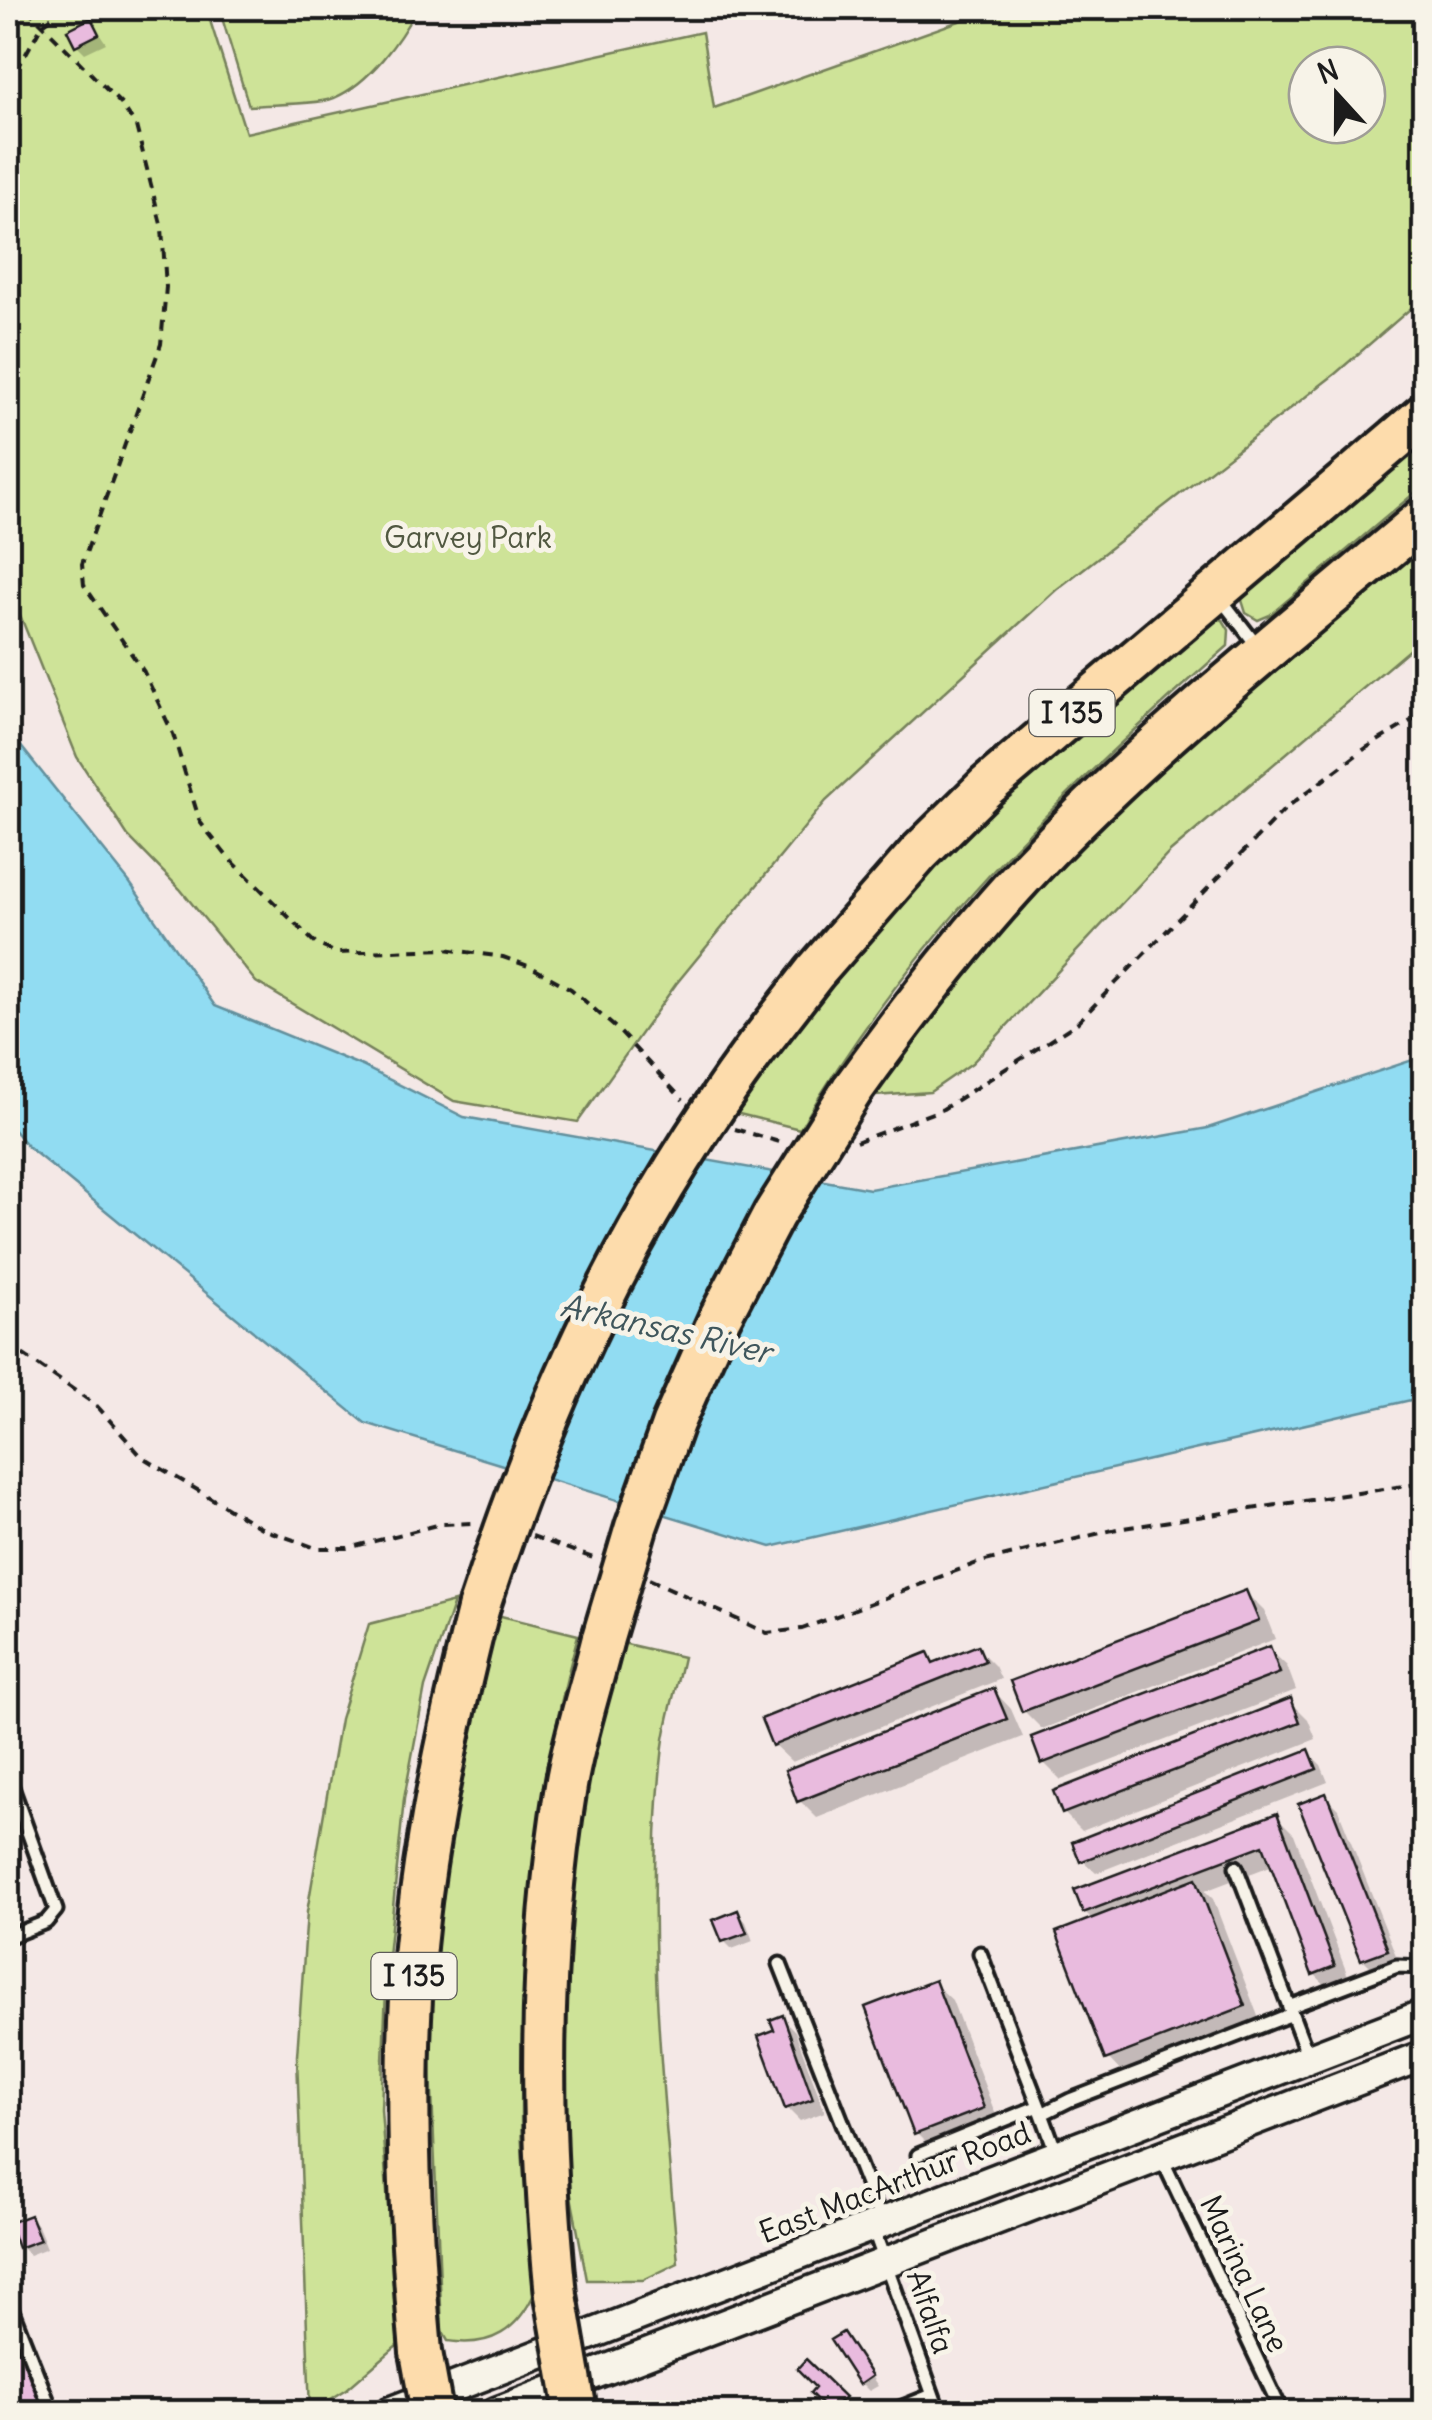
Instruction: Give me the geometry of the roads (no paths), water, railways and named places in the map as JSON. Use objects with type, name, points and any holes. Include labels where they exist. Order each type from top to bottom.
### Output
[{"type":"highway","name":"I 135","points":[[432,2412],[421,2352],[412,2254],[408,2144],[410,2016],[430,1825],[446,1736],[479,1606],[515,1498],[602,1296],[692,1138],[756,1048],[815,972],[932,840],[987,786],[1424,415]]},
{"type":"highway","name":"I 135","points":[[576,2412],[556,2295],[545,2186],[542,2047],[549,1929],[566,1784],[636,1527],[673,1424],[720,1317],[774,1214],[852,1090],[970,936],[1099,798],[1424,518]]},
{"type":"street","name":"East MacArthur Road","points":[[390,2412],[1424,2014]]},
{"type":"street","points":[[496,2412],[1424,2055]]},
{"type":"lane","points":[[1215,592],[1264,654]]},
{"type":"lane","points":[[8,1776],[56,1910],[46,1922],[8,1937]]},
{"type":"lane","points":[[1236,1867],[1310,2058]]},
{"type":"lane","points":[[980,1952],[1058,2156]]},
{"type":"lane","name":"Alfalfa","points":[[780,1964],[877,2226],[939,2412]]},
{"type":"lane","points":[[918,2155],[1070,2100],[1397,1966],[1424,1967]]},
{"type":"lane","name":"Marina Lane","points":[[1161,2157],[1282,2412]]},
{"type":"lane","points":[[8,2300],[52,2412]]},
{"type":"lane","points":[[890,2412],[932,2394]]},
{"type":"water","name":"Arkansas River","points":[[8,730],[130,883],[215,1006],[362,1066],[464,1117],[870,1189],[1208,1128],[1413,1060],[1424,1050],[1424,1397],[771,1547],[365,1423],[27,1146],[8,1123]]},
{"type":"park label","name":"Garvey Park","points":[[468,538]]}]
